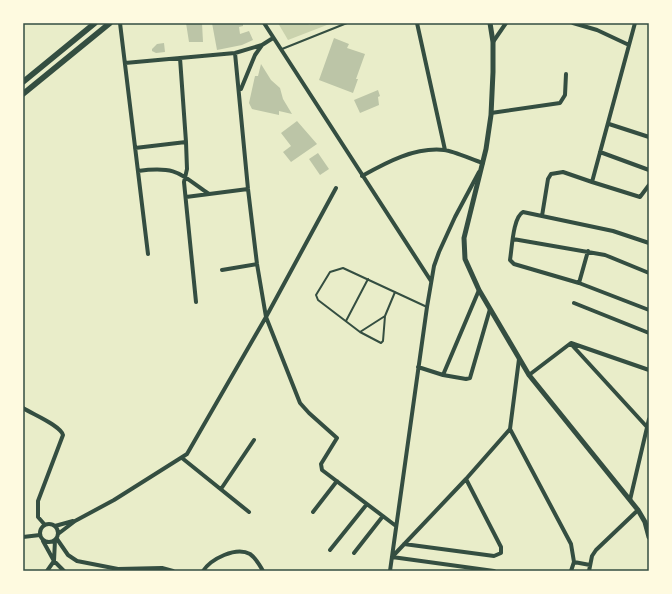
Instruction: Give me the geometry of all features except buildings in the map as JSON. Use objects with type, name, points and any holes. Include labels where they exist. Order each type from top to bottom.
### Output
[{"type":"main road","points":[[23,82],[95,23]]},
{"type":"main road","points":[[23,94],[110,23]]},
{"type":"street","points":[[120,23],[148,254]]},
{"type":"street","points":[[264,23],[431,281]]},
{"type":"street","points":[[417,23],[445,150]]},
{"type":"street","points":[[390,571],[426,307],[434,266],[445,236],[483,163],[491,114],[493,42],[490,23]]},
{"type":"street","points":[[493,42],[506,23]]},
{"type":"street","points":[[573,23],[597,30],[629,45]]},
{"type":"street","points":[[592,182],[609,124],[635,23]]},
{"type":"street","points":[[125,63],[235,52],[262,45],[273,38]]},
{"type":"street","points":[[240,92],[249,68],[262,45]]},
{"type":"street","points":[[235,52],[248,188],[257,264],[266,317],[300,403],[337,438],[321,464],[322,470],[396,526]]},
{"type":"street","points":[[180,58],[187,169],[184,177],[196,302]]},
{"type":"street","points":[[491,114],[560,103],[565,95],[566,74]]},
{"type":"street","points":[[609,124],[649,137]]},
{"type":"street","points":[[135,148],[186,142]]},
{"type":"street","points":[[362,176],[404,155],[420,152],[445,150],[483,163]]},
{"type":"street","points":[[600,152],[649,170]]},
{"type":"street","points":[[138,171],[167,169],[184,177],[209,194]]},
{"type":"street","points":[[480,170],[466,226],[463,249],[468,269],[478,290],[528,375],[638,510],[645,522],[649,538]]},
{"type":"street","points":[[542,216],[548,179],[551,174],[563,172],[640,197],[649,185]]},
{"type":"street","points":[[186,197],[248,188]]},
{"type":"street","points":[[23,537],[41,537],[47,542],[57,538],[76,521],[114,500],[182,458],[192,448],[266,317],[336,188]]},
{"type":"street","points":[[649,242],[613,231],[528,213],[520,214],[516,220],[511,263],[579,283],[649,310]]},
{"type":"street","points":[[513,239],[605,255],[649,273]]},
{"type":"street","points":[[579,283],[588,252]]},
{"type":"street","points":[[222,270],[257,264]]},
{"type":"street","points":[[443,375],[478,290]]},
{"type":"street","points":[[574,303],[649,333]]},
{"type":"street","points":[[418,367],[443,375],[466,379],[472,376],[490,309]]},
{"type":"street","points":[[528,375],[571,343]]},
{"type":"street","points":[[571,343],[649,370]]},
{"type":"street","points":[[571,343],[647,427]]},
{"type":"street","points":[[518,359],[510,429],[571,544],[574,551],[574,562],[571,571]]},
{"type":"street","points":[[23,408],[55,427],[62,432],[63,435],[38,501],[38,517],[45,525],[54,526],[76,521]]},
{"type":"street","points":[[630,500],[649,419]]},
{"type":"street","points":[[392,557],[466,479],[510,429]]},
{"type":"street","points":[[221,490],[254,440]]},
{"type":"street","points":[[182,458],[249,512]]},
{"type":"street","points":[[404,544],[494,556],[501,554],[501,547],[466,479]]},
{"type":"street","points":[[313,512],[337,482]]},
{"type":"street","points":[[330,550],[367,504]]},
{"type":"street","points":[[589,571],[596,550],[638,510]]},
{"type":"street","points":[[354,552],[383,516]]},
{"type":"street","points":[[45,525],[40,530],[41,537],[54,561],[64,571]]},
{"type":"street","points":[[54,526],[57,538],[68,555],[77,561],[118,569],[162,568],[173,571]]},
{"type":"street","points":[[47,571],[54,561],[57,538]]},
{"type":"street","points":[[203,571],[207,566],[222,556],[241,551],[248,553],[255,558],[263,571]]},
{"type":"street","points":[[392,557],[494,571]]},
{"type":"street","points":[[574,562],[590,565]]},
{"type":"lane","points":[[280,49],[347,23]]},
{"type":"lane","points":[[395,292],[385,316],[383,341],[381,343],[376,342],[360,332],[318,300],[316,295],[330,272],[336,268],[343,268],[368,279],[395,292],[426,307]]},
{"type":"lane","points":[[346,321],[368,279]]},
{"type":"lane","points":[[360,332],[385,316]]},
{"type":"green space","points":[[278,23],[308,23],[309,25],[313,23],[332,23],[288,40]]}]
